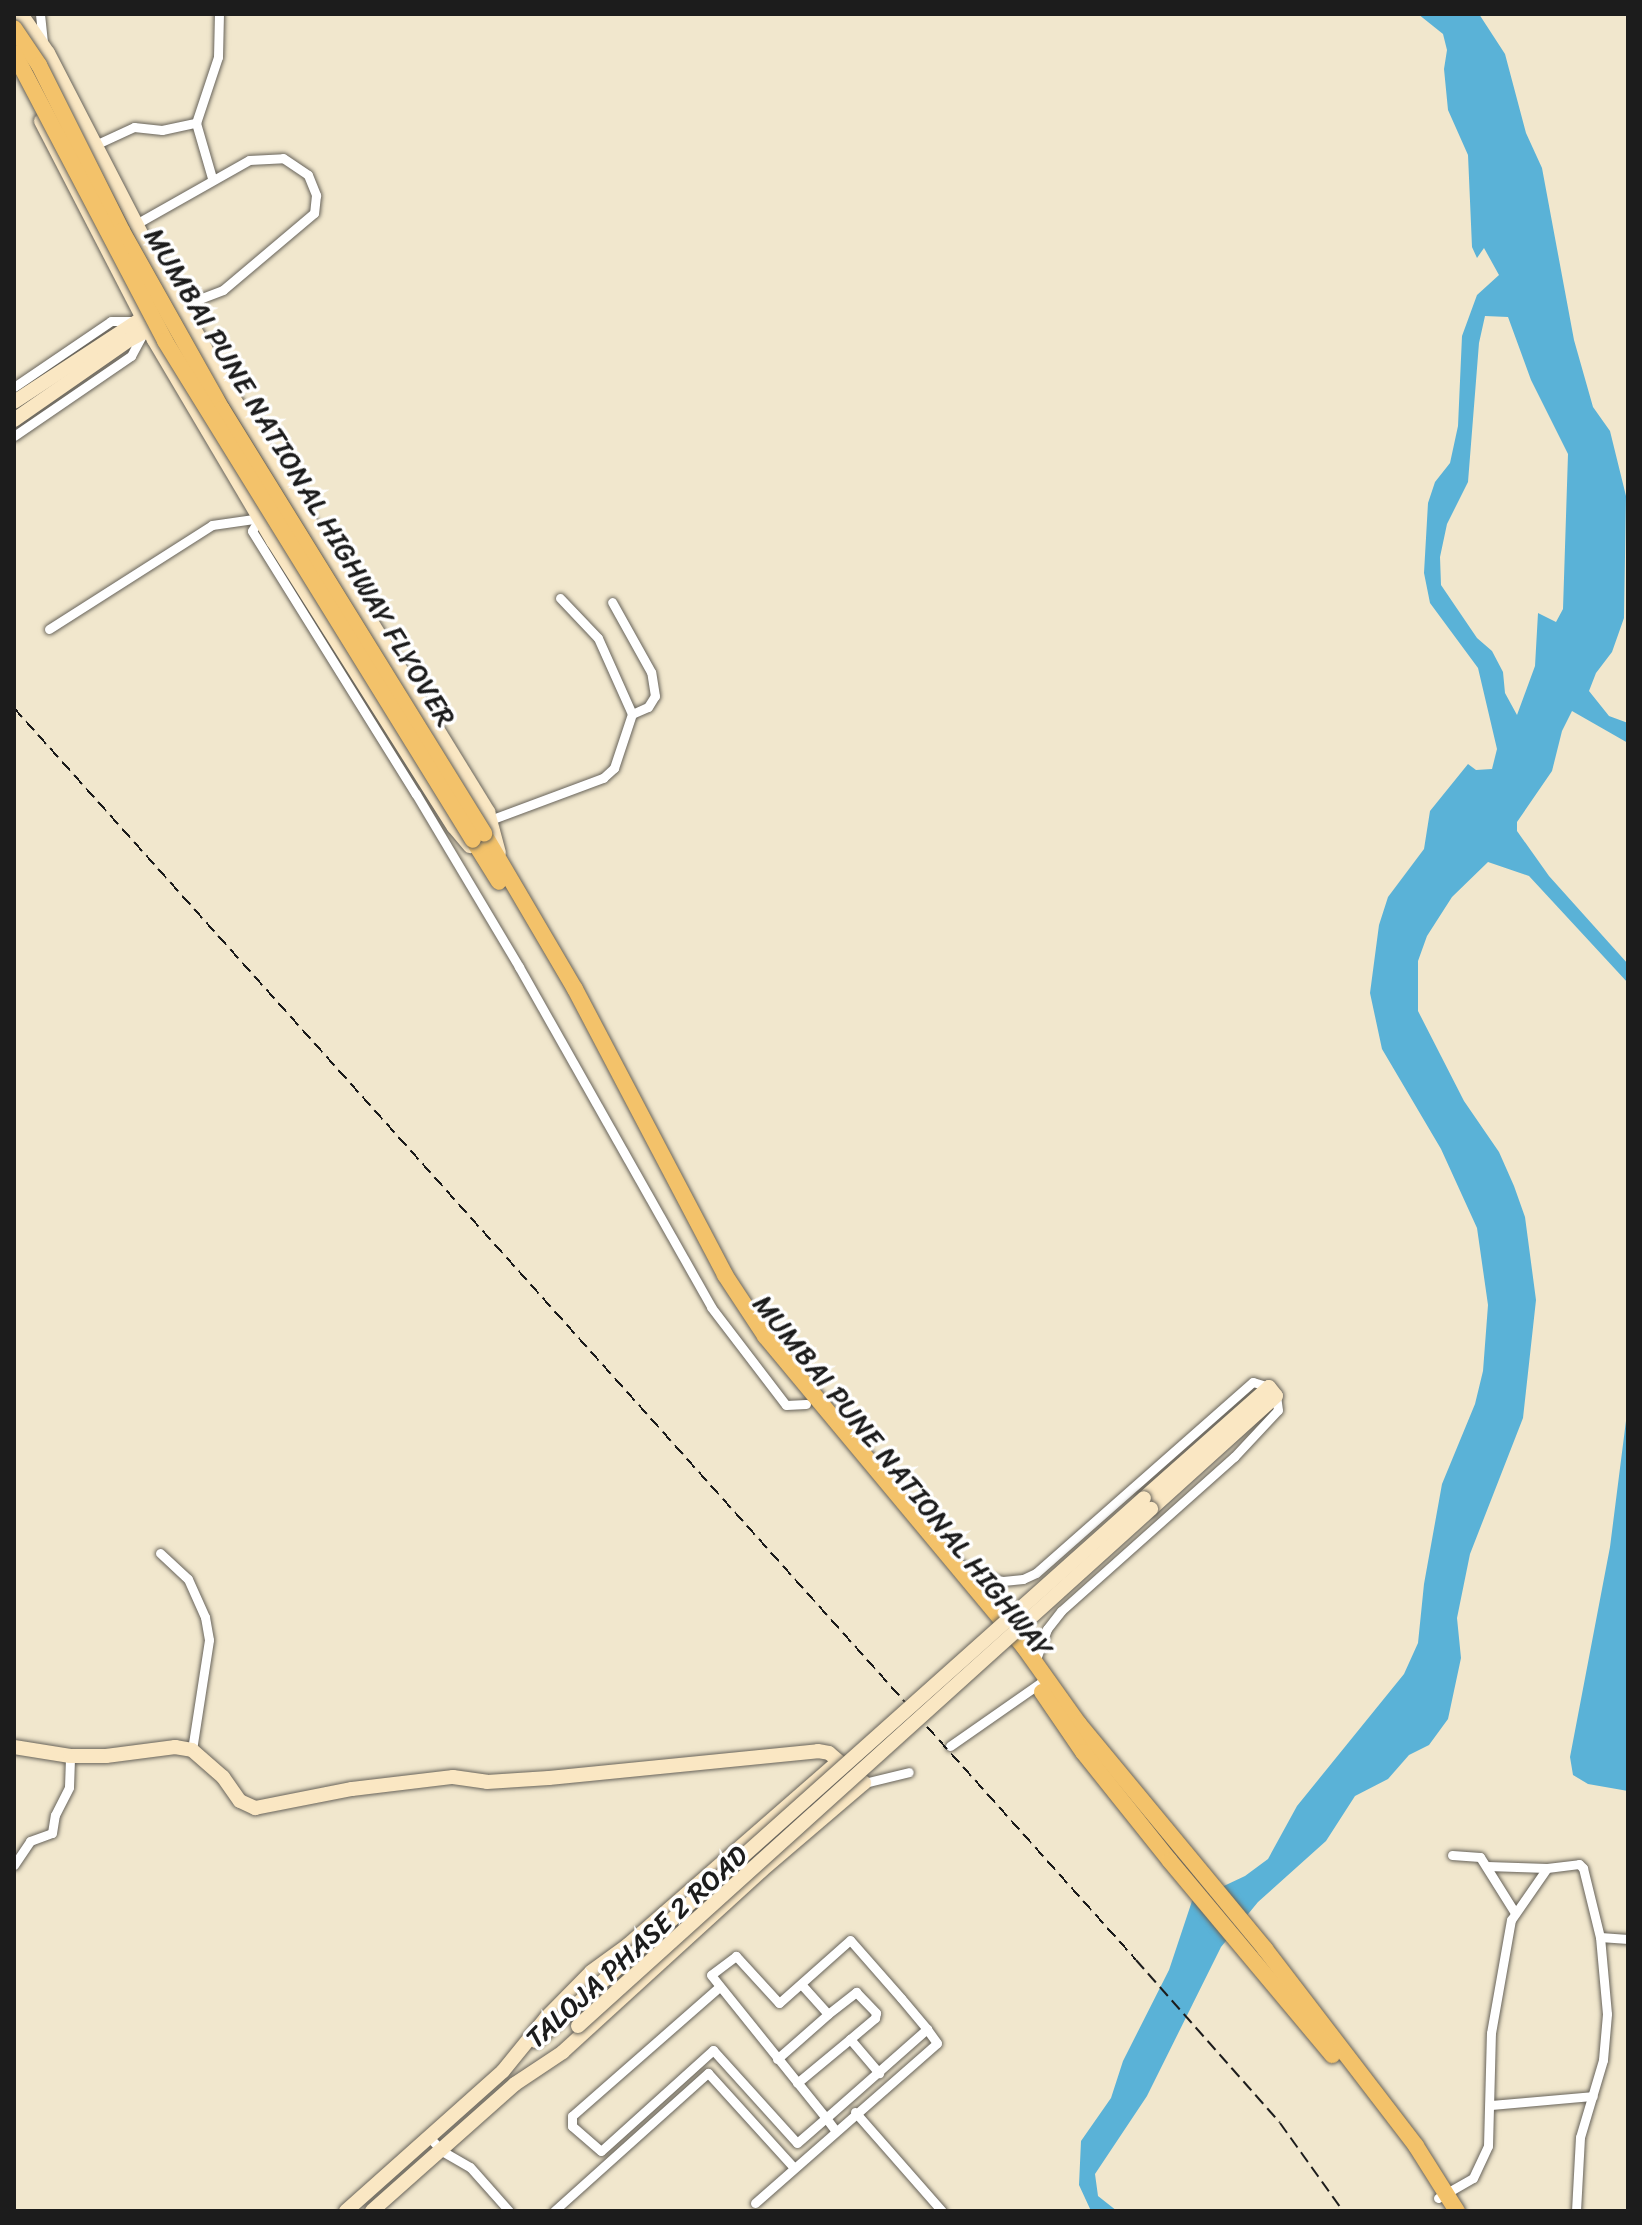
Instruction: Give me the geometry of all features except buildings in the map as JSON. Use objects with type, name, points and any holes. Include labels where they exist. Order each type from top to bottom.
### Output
[{"type":"highway","name":"MUMBAI PUNE NATIONAL HIGHWAY FLYOVER","points":[[14,28],[39,65],[122,231],[222,409],[482,832],[497,867]]},
{"type":"highway","name":"MUMBAI PUNE NATIONAL HIGHWAY FLYOVER","points":[[14,53],[165,341],[482,832]]},
{"type":"highway","name":"MUMBAI PUNE NATIONAL HIGHWAY","points":[[497,867],[730,1302],[806,1404],[1265,1949],[1403,2128],[1443,2201]]},
{"type":"highway","name":"MUMBAI PUNE NATIONAL HIGHWAY","points":[[497,867],[575,989],[725,1275],[789,1367],[1035,1662],[1041,1682],[1170,1861],[1388,2124],[1443,2201]]},
{"type":"highway","points":[[1443,2201],[1457,2211]]},
{"type":"street","points":[[21,14],[43,47],[181,306],[482,832],[603,778],[614,768],[632,714],[598,638],[560,598]]},
{"type":"street","points":[[40,14],[43,47]]},
{"type":"street","points":[[212,178],[196,123],[218,57],[219,14]]},
{"type":"street","points":[[14,70],[143,324],[260,518],[454,827],[497,867]]},
{"type":"street","points":[[95,145],[134,127],[162,130],[196,123]]},
{"type":"street","points":[[14,402],[170,305],[181,306],[223,290],[314,213],[316,195],[308,175],[283,158],[249,160],[212,178],[136,224]]},
{"type":"street","points":[[14,387],[111,321],[143,324]]},
{"type":"street","points":[[14,436],[131,356],[143,324]]},
{"type":"street","points":[[14,420],[125,334]]},
{"type":"street","points":[[49,629],[212,525],[260,518]]},
{"type":"street","points":[[260,518],[252,531],[416,794],[519,967],[711,1307],[786,1405],[806,1404]]},
{"type":"street","points":[[612,602],[656,688],[648,707],[632,714]]},
{"type":"street","points":[[946,1554],[980,1577],[1003,1581],[1036,1573],[1253,1382],[1272,1392],[1278,1410],[1234,1457],[1061,1611],[1047,1629],[1035,1662]]},
{"type":"street","points":[[515,2084],[1272,1392]]},
{"type":"street","points":[[503,2071],[1148,1504]]},
{"type":"street","points":[[160,1553],[188,1579],[205,1617],[209,1640],[192,1750]]},
{"type":"street","points":[[950,1746],[1041,1682]]},
{"type":"street","points":[[14,1747],[70,1756],[106,1756],[175,1747],[192,1750],[223,1777],[240,1801],[255,1808],[394,1783],[480,1780],[818,1751],[829,1753],[864,1783]]},
{"type":"street","points":[[14,1865],[30,1841],[52,1833],[55,1815],[69,1787],[70,1756]]},
{"type":"street","name":"TALOJA PHASE 2 ROAD","points":[[346,2211],[503,2071],[546,2018],[591,1972],[628,1945],[838,1762]]},
{"type":"street","name":"TALOJA PHASE 2 ROAD","points":[[372,2211],[515,2084],[563,2052],[761,1871],[864,1783],[909,1772]]},
{"type":"street","points":[[1452,1855],[1480,1857],[1515,1913]]},
{"type":"street","points":[[1487,1866],[1581,1866],[1600,1937],[1607,2014],[1603,2060],[1580,2137],[1576,2211]]},
{"type":"street","points":[[1443,2201],[1473,2178],[1482,2165],[1488,2146],[1491,2033],[1515,1913],[1537,1887],[1547,1868]]},
{"type":"street","points":[[1600,1937],[1628,1939]]},
{"type":"street","points":[[755,2203],[937,2043],[850,1940],[779,2003],[735,1956],[710,1976],[835,2130]]},
{"type":"street","points":[[801,1984],[828,2014]]},
{"type":"street","points":[[718,1988],[570,2120],[599,2151],[713,2050],[797,2143],[927,2029]]},
{"type":"street","points":[[777,2059],[855,1992],[876,2013],[875,2018],[797,2083]]},
{"type":"street","points":[[850,2039],[879,2073]]},
{"type":"street","points":[[554,2211],[708,2073],[794,2168]]},
{"type":"street","points":[[671,2087],[680,2098]]},
{"type":"street","points":[[1490,2105],[1593,2096]]},
{"type":"street","points":[[855,2112],[937,2209]]},
{"type":"street","points":[[621,2132],[630,2143]]},
{"type":"street","points":[[430,2138],[442,2151],[470,2167],[509,2211]]},
{"type":"water","points":[[1418,14],[1479,14],[1505,54],[1526,133],[1542,168],[1574,340],[1593,407],[1610,431],[1626,496],[1624,618],[1612,652],[1596,673],[1589,691],[1609,716],[1628,723],[1628,743],[1572,711],[1562,731],[1552,771],[1517,822],[1517,831],[1549,876],[1628,964],[1628,983],[1529,876],[1488,862],[1452,897],[1427,936],[1418,961],[1418,1011],[1464,1101],[1499,1152],[1514,1186],[1525,1217],[1536,1300],[1523,1418],[1470,1554],[1457,1618],[1461,1658],[1448,1719],[1429,1745],[1409,1755],[1388,1779],[1355,1796],[1326,1841],[1258,1902],[1221,1947],[1147,2096],[1095,2174],[1098,2196],[1117,2211],[1091,2211],[1079,2185],[1081,2141],[1111,2098],[1123,2061],[1169,1970],[1192,1901],[1245,1876],[1268,1859],[1297,1806],[1404,1674],[1418,1643],[1424,1584],[1442,1484],[1475,1404],[1483,1371],[1488,1305],[1477,1228],[1441,1149],[1382,1049],[1370,993],[1379,925],[1388,897],[1424,849],[1430,811],[1468,764],[1476,770],[1492,769],[1497,749],[1478,668],[1430,603],[1424,573],[1428,503],[1435,482],[1450,463],[1458,426],[1462,336],[1477,295],[1499,275],[1484,248],[1477,258],[1472,247],[1468,155],[1448,110],[1444,69],[1447,50],[1443,34]],"holes":[[[1485,316],[1508,317],[1531,380],[1568,454],[1563,609],[1556,622],[1538,613],[1535,666],[1517,715],[1505,693],[1503,672],[1492,651],[1477,638],[1441,585],[1440,557],[1447,524],[1468,482],[1479,343]]]},
{"type":"water","points":[[1628,1405],[1628,1791],[1588,1784],[1573,1775],[1570,1757],[1610,1547]]},
{"type":"railway","points":[[14,708],[1136,1960],[1280,2123],[1343,2211]]}]
